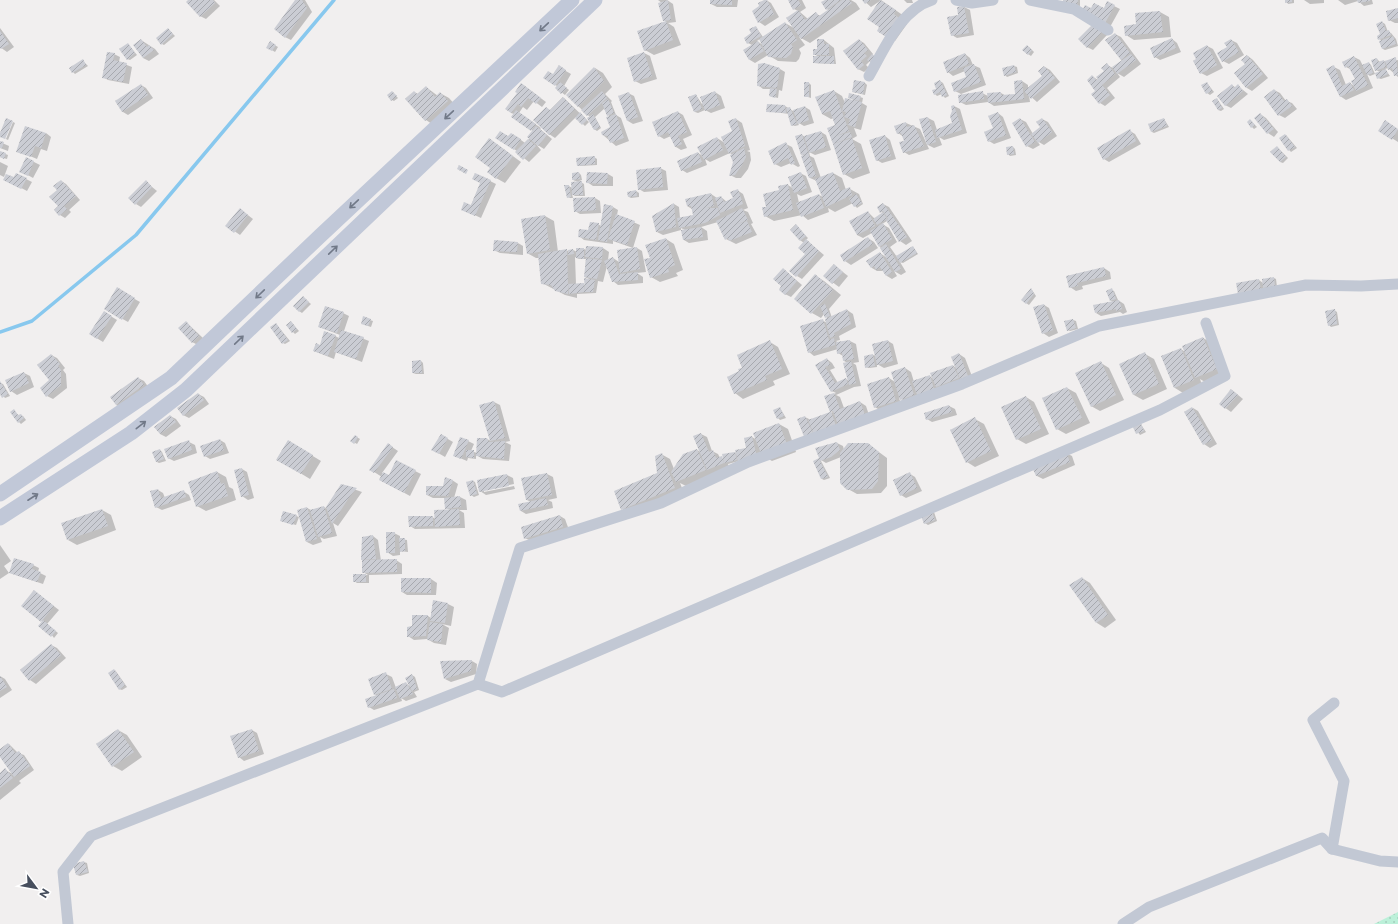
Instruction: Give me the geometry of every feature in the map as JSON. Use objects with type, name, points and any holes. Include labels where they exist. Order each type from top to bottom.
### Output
[{"type":"main road","points":[[0,494],[172,378],[314,241],[572,0]]},
{"type":"main road","points":[[0,518],[131,433],[186,390],[595,0]]},
{"type":"street","points":[[869,76],[908,14],[925,2],[932,0]]},
{"type":"street","points":[[956,0],[972,3],[993,0]]},
{"type":"street","points":[[1030,0],[1074,9],[1108,30]]},
{"type":"street","points":[[478,684],[520,548],[660,503],[748,462],[962,384],[1099,326],[1306,285],[1361,286],[1398,284]]},
{"type":"street","points":[[68,924],[64,872],[91,836],[478,684],[502,692],[1160,410],[1225,376],[1206,323]]},
{"type":"street","points":[[1332,849],[1344,781],[1313,720],[1334,703]]},
{"type":"street","points":[[1122,924],[1149,907],[1322,838],[1332,849],[1380,861],[1398,862]]},
{"type":"green space","points":[[1398,912],[1398,924],[1374,924]]},
{"type":"building","points":[[188,0],[213,0],[215,3],[200,17],[186,2]]},
{"type":"building","points":[[295,0],[302,0],[307,8],[285,38],[274,29]]},
{"type":"building","points":[[668,0],[671,20],[663,21],[658,3]]},
{"type":"building","points":[[710,0],[732,0],[732,5],[710,4]]},
{"type":"building","points":[[767,0],[774,14],[758,23],[752,11],[759,6],[758,3]]},
{"type":"building","points":[[788,0],[798,0],[801,5],[793,10]]},
{"type":"building","points":[[825,0],[841,0],[826,10],[821,2]]},
{"type":"building","points":[[842,0],[849,0],[852,3],[801,39],[786,18],[798,10],[805,20],[816,12],[819,16]]},
{"type":"building","points":[[862,0],[871,0],[865,4]]},
{"type":"building","points":[[880,0],[896,10],[894,14],[899,18],[886,37],[877,31],[879,27],[867,19]]},
{"type":"building","points":[[1063,0],[1078,0],[1077,5],[1063,3]]},
{"type":"building","points":[[1285,0],[1292,0],[1292,2],[1285,3]]},
{"type":"building","points":[[1357,0],[1370,0],[1370,1],[1358,3]]},
{"type":"building","points":[[1107,1],[1115,5],[1104,25],[1081,12],[1085,5],[1091,8],[1094,3],[1104,8]]},
{"type":"building","points":[[964,6],[969,33],[951,36],[947,17],[958,15],[957,7]]},
{"type":"building","points":[[1398,8],[1398,18],[1388,21],[1386,11]]},
{"type":"building","points":[[1160,11],[1163,32],[1125,36],[1124,26],[1136,24],[1135,13]]},
{"type":"building","points":[[666,21],[673,40],[644,51],[637,31]]},
{"type":"building","points":[[1382,21],[1386,31],[1389,30],[1391,35],[1378,40],[1377,36],[1380,34],[1376,24]]},
{"type":"building","points":[[785,22],[797,40],[791,44],[793,47],[791,54],[786,58],[768,57],[759,39]]},
{"type":"building","points":[[1094,23],[1102,32],[1087,48],[1078,39]]},
{"type":"building","points":[[756,26],[761,36],[747,44],[744,38],[751,33],[749,29]]},
{"type":"building","points":[[168,28],[173,34],[161,45],[156,38]]},
{"type":"building","points":[[0,31],[9,44],[1,49],[0,48]]},
{"type":"building","points":[[1115,33],[1130,53],[1121,60],[1105,40]]},
{"type":"building","points":[[1393,36],[1396,44],[1382,49],[1379,41]]},
{"type":"building","points":[[1172,38],[1176,48],[1154,58],[1150,48]]},
{"type":"building","points":[[141,39],[147,47],[149,45],[154,50],[143,58],[133,45]]},
{"type":"building","points":[[817,39],[824,39],[824,44],[829,44],[829,55],[813,55],[813,49],[817,49]]},
{"type":"building","points":[[859,39],[868,50],[864,53],[867,56],[861,61],[864,65],[858,70],[843,51]]},
{"type":"building","points":[[1231,39],[1239,52],[1222,62],[1217,53],[1227,47],[1224,43]]},
{"type":"building","points":[[270,41],[276,45],[272,51],[266,48]]},
{"type":"building","points":[[758,41],[764,51],[749,60],[743,50]]},
{"type":"building","points":[[128,43],[135,53],[127,60],[119,49]]},
{"type":"building","points":[[1027,45],[1032,50],[1028,55],[1022,50]]},
{"type":"building","points":[[1207,45],[1217,65],[1200,74],[1193,61],[1196,59],[1193,53]]},
{"type":"building","points":[[107,52],[115,53],[113,60],[127,63],[123,82],[102,78]]},
{"type":"building","points":[[644,52],[652,76],[634,82],[627,58]]},
{"type":"building","points":[[965,53],[969,64],[947,73],[943,62]]},
{"type":"building","points":[[872,54],[876,57],[871,63],[867,60]]},
{"type":"building","points":[[1131,54],[1136,60],[1117,74],[1112,67]]},
{"type":"building","points":[[1247,55],[1263,74],[1246,88],[1234,73],[1245,64],[1241,60]]},
{"type":"building","points":[[813,56],[834,56],[834,64],[813,63]]},
{"type":"building","points":[[1354,56],[1368,85],[1356,91],[1351,81],[1355,79],[1348,66],[1345,68],[1342,62]]},
{"type":"building","points":[[1396,57],[1398,75],[1394,76],[1392,68],[1388,70],[1385,61]]},
{"type":"building","points":[[1377,58],[1378,62],[1384,60],[1386,67],[1375,71],[1371,60]]},
{"type":"building","points":[[83,59],[86,65],[72,73],[69,68]]},
{"type":"building","points":[[1369,62],[1373,73],[1367,75],[1362,65]]},
{"type":"building","points":[[764,63],[780,68],[777,88],[757,86],[758,64]]},
{"type":"building","points":[[1107,63],[1115,74],[1102,85],[1110,95],[1099,104],[1091,94],[1095,91],[1087,80],[1092,75],[1096,80],[1098,79],[1096,77],[1104,71],[1101,68]]},
{"type":"building","points":[[974,64],[981,82],[954,92],[951,83],[966,77],[963,68]]},
{"type":"building","points":[[559,65],[566,70],[555,86],[543,78],[548,71],[553,74]]},
{"type":"building","points":[[1014,65],[1016,72],[1004,76],[1002,68]]},
{"type":"building","points":[[1334,65],[1342,86],[1350,82],[1354,90],[1340,97],[1326,69]]},
{"type":"building","points":[[1044,66],[1055,78],[1031,99],[1024,91],[1042,76],[1038,71]]},
{"type":"building","points":[[594,67],[604,81],[578,107],[566,95]]},
{"type":"building","points":[[1386,69],[1388,74],[1377,79],[1375,73]]},
{"type":"building","points":[[854,80],[865,82],[863,94],[852,92]]},
{"type":"building","points":[[940,80],[947,95],[942,97],[940,92],[934,95],[932,90],[936,89],[934,83]]},
{"type":"building","points":[[1022,80],[1024,99],[988,103],[987,93],[1001,92],[1001,95],[1015,94],[1014,81]]},
{"type":"building","points":[[560,82],[567,88],[561,94],[555,88]]},
{"type":"building","points":[[804,82],[809,82],[809,97],[804,97]]},
{"type":"building","points":[[1207,82],[1212,91],[1206,94],[1201,85]]},
{"type":"building","points":[[521,83],[541,98],[536,104],[528,98],[521,107],[518,104],[511,113],[505,109],[517,93],[515,92]]},
{"type":"building","points":[[141,84],[148,95],[122,112],[115,101]]},
{"type":"building","points":[[1232,84],[1234,88],[1238,84],[1243,91],[1225,106],[1217,96]]},
{"type":"building","points":[[426,86],[435,97],[440,92],[448,101],[425,121],[405,99],[414,91],[417,94]]},
{"type":"building","points":[[770,88],[777,89],[775,98],[769,96]]},
{"type":"building","points":[[1274,89],[1284,101],[1287,99],[1292,106],[1278,116],[1264,97]]},
{"type":"building","points":[[834,90],[849,131],[836,136],[850,132],[852,137],[833,144],[827,128],[835,125],[830,111],[822,114],[815,97]]},
{"type":"building","points":[[392,91],[397,96],[391,101],[387,95]]},
{"type":"building","points":[[602,91],[607,98],[587,116],[581,110]]},
{"type":"building","points":[[715,91],[720,105],[705,111],[700,97]]},
{"type":"building","points":[[983,91],[984,99],[959,103],[958,95]]},
{"type":"building","points":[[629,92],[638,117],[627,121],[618,96]]},
{"type":"building","points":[[849,93],[861,96],[859,101],[848,98]]},
{"type":"building","points":[[696,94],[702,109],[694,112],[688,97]]},
{"type":"building","points":[[563,97],[575,109],[549,135],[533,120],[546,107],[550,110]]},
{"type":"building","points":[[845,98],[862,102],[855,127],[848,125],[850,119],[844,117],[846,112],[842,111]]},
{"type":"building","points":[[1217,98],[1222,108],[1218,110],[1212,101]]},
{"type":"building","points":[[608,99],[614,113],[607,116],[602,103]]},
{"type":"building","points":[[767,104],[785,105],[786,113],[766,112]]},
{"type":"building","points":[[954,105],[962,130],[937,138],[935,130],[952,123],[950,116],[952,111],[951,106]]},
{"type":"building","points":[[805,106],[809,120],[798,124],[793,110]]},
{"type":"building","points":[[790,107],[797,124],[791,126],[786,108]]},
{"type":"building","points":[[516,110],[536,124],[531,131],[511,117]]},
{"type":"building","points":[[678,111],[687,132],[678,136],[682,144],[675,147],[668,132],[658,137],[652,122]]},
{"type":"building","points":[[580,112],[587,120],[582,125],[575,118]]},
{"type":"building","points":[[998,112],[1006,135],[988,142],[984,132],[993,128],[988,116]]},
{"type":"building","points":[[1260,113],[1274,129],[1267,134],[1254,118]]},
{"type":"building","points":[[593,114],[600,127],[594,130],[587,118]]},
{"type":"building","points":[[616,114],[624,138],[610,143],[607,136],[602,135],[601,132],[610,127],[606,117]]},
{"type":"building","points":[[928,117],[936,142],[927,145],[919,119]]},
{"type":"building","points":[[6,118],[13,121],[5,139],[0,137],[0,133]]},
{"type":"building","points":[[736,118],[745,146],[729,154],[721,137],[732,131],[728,121]]},
{"type":"building","points":[[1020,118],[1035,142],[1026,147],[1012,123]]},
{"type":"building","points":[[1042,118],[1052,132],[1038,143],[1031,134],[1040,127],[1036,122]]},
{"type":"building","points":[[1164,118],[1167,126],[1151,132],[1148,124]]},
{"type":"building","points":[[1250,119],[1255,125],[1251,128],[1247,122]]},
{"type":"building","points":[[1385,120],[1398,129],[1392,140],[1378,131]]},
{"type":"building","points":[[906,122],[907,127],[914,125],[924,146],[903,153],[899,142],[904,141],[901,133],[897,134],[894,126]]},
{"type":"building","points":[[25,126],[46,133],[41,148],[35,146],[31,157],[16,152]]},
{"type":"building","points":[[536,126],[547,135],[538,146],[527,137]]},
{"type":"building","points":[[1130,129],[1136,141],[1103,160],[1097,148]]},
{"type":"building","points":[[500,131],[508,136],[511,133],[521,139],[514,150],[495,138]]},
{"type":"building","points":[[821,131],[826,147],[809,153],[804,136]]},
{"type":"building","points":[[802,134],[816,176],[809,178],[801,156],[805,154],[801,155],[795,136]]},
{"type":"building","points":[[1285,134],[1295,147],[1288,151],[1279,138]]},
{"type":"building","points":[[885,135],[891,156],[876,161],[869,140]]},
{"type":"building","points":[[717,137],[723,150],[704,160],[697,147]]},
{"type":"building","points":[[489,138],[513,156],[496,179],[487,172],[490,168],[475,157]]},
{"type":"building","points":[[852,138],[862,168],[843,175],[833,144]]},
{"type":"building","points":[[528,139],[536,146],[523,160],[515,152]]},
{"type":"building","points":[[0,141],[4,142],[2,148],[0,148]]},
{"type":"building","points":[[786,142],[795,163],[791,165],[788,158],[774,165],[768,151]]},
{"type":"building","points":[[1013,146],[1014,154],[1007,155],[1006,147]]},
{"type":"building","points":[[1277,146],[1286,157],[1280,162],[1270,152]]},
{"type":"building","points":[[744,148],[746,157],[742,165],[735,175],[729,176],[733,162],[730,155]]},
{"type":"building","points":[[0,151],[6,153],[4,159],[0,157]]},
{"type":"building","points":[[698,152],[702,162],[681,171],[677,161]]},
{"type":"building","points":[[595,156],[595,164],[577,166],[576,158]]},
{"type":"building","points":[[26,157],[34,161],[28,176],[19,172]]},
{"type":"building","points":[[459,165],[468,170],[466,174],[457,169]]},
{"type":"building","points":[[661,167],[663,187],[638,190],[636,170]]},
{"type":"building","points":[[579,172],[580,179],[572,180],[572,173]]},
{"type":"building","points":[[587,172],[608,173],[607,184],[586,183]]},
{"type":"building","points":[[801,172],[807,188],[794,193],[788,177]]},
{"type":"building","points":[[833,172],[840,191],[850,187],[852,195],[826,207],[815,179]]},
{"type":"building","points":[[16,173],[27,178],[21,189],[3,180],[6,174],[14,177]]},
{"type":"building","points":[[475,173],[491,180],[475,216],[461,210],[464,202],[471,205],[480,183],[472,179]]},
{"type":"building","points":[[61,180],[76,196],[64,206],[67,209],[59,216],[54,210],[58,206],[49,197],[57,190],[53,186]]},
{"type":"building","points":[[146,180],[152,187],[135,205],[128,198]]},
{"type":"building","points":[[582,181],[583,195],[572,195],[571,182]]},
{"type":"building","points":[[788,184],[793,210],[764,217],[762,207],[766,207],[763,194],[779,190],[778,186]]},
{"type":"building","points":[[564,185],[569,185],[571,197],[567,198]]},
{"type":"building","points":[[738,189],[743,204],[720,213],[715,198],[721,196],[724,202],[733,198],[730,192]]},
{"type":"building","points":[[636,190],[637,196],[628,197],[627,192]]},
{"type":"building","points":[[711,193],[714,206],[707,208],[718,208],[720,215],[705,223],[679,228],[677,218],[693,215],[691,206],[687,206],[685,199]]},
{"type":"building","points":[[819,194],[824,208],[801,217],[796,203]]},
{"type":"building","points":[[856,194],[862,203],[854,207],[849,199]]},
{"type":"building","points":[[595,197],[596,210],[574,212],[573,198]]},
{"type":"building","points":[[674,203],[676,227],[656,232],[652,216]]},
{"type":"building","points":[[883,203],[907,237],[899,242],[886,220],[888,219],[883,211],[880,213],[877,207]]},
{"type":"building","points":[[604,204],[613,206],[607,242],[598,240]]},
{"type":"building","points":[[240,208],[248,215],[234,233],[225,226]]},
{"type":"building","points":[[742,208],[748,220],[735,225],[747,221],[752,232],[729,241],[728,238],[725,240],[716,221]]},
{"type":"building","points":[[868,211],[875,226],[857,235],[849,221]]},
{"type":"building","points":[[883,212],[887,219],[877,225],[873,219]]},
{"type":"building","points":[[616,214],[635,221],[627,245],[608,239]]},
{"type":"building","points":[[545,215],[550,250],[527,254],[521,219]]},
{"type":"building","points":[[590,222],[599,223],[596,240],[578,237],[579,229],[588,230]]},
{"type":"building","points":[[883,223],[892,239],[879,247],[870,231]]},
{"type":"building","points":[[796,224],[806,236],[800,241],[790,230]]},
{"type":"building","points":[[701,227],[703,237],[683,240],[681,230]]},
{"type":"building","points":[[868,237],[873,244],[844,262],[840,255]]},
{"type":"building","points":[[666,238],[675,265],[668,268],[669,272],[650,278],[644,259],[650,258],[645,245]]},
{"type":"building","points":[[806,239],[819,251],[796,277],[789,271],[805,254],[798,248]]},
{"type":"building","points":[[494,240],[518,242],[517,252],[493,251]]},
{"type":"building","points":[[886,244],[901,269],[895,272],[880,248]]},
{"type":"building","points":[[586,246],[603,247],[602,259],[585,257]]},
{"type":"building","points":[[913,246],[917,253],[900,263],[896,256]]},
{"type":"building","points":[[637,247],[640,269],[620,273],[617,250]]},
{"type":"building","points":[[576,248],[584,248],[584,259],[576,258]]},
{"type":"building","points":[[567,249],[568,294],[555,291],[551,285],[541,284],[538,254]]},
{"type":"building","points":[[573,249],[574,254],[568,255],[568,250]]},
{"type":"building","points":[[880,252],[892,272],[886,276],[880,267],[876,270],[874,266],[871,268],[866,261]]},
{"type":"building","points":[[613,257],[619,274],[638,272],[638,280],[612,282],[604,261]]},
{"type":"building","points":[[586,258],[602,260],[597,279],[584,277]]},
{"type":"building","points":[[834,264],[843,272],[832,284],[823,276]]},
{"type":"building","points":[[1104,267],[1106,276],[1077,283],[1078,286],[1069,288],[1066,276]]},
{"type":"building","points":[[783,268],[797,281],[785,295],[779,290],[781,286],[773,279]]},
{"type":"building","points":[[815,274],[833,290],[811,314],[794,299]]},
{"type":"building","points":[[1274,277],[1275,286],[1263,288],[1262,279]]},
{"type":"building","points":[[584,278],[595,280],[593,292],[585,292]]},
{"type":"building","points":[[1259,279],[1261,290],[1238,294],[1236,283]]},
{"type":"building","points":[[584,283],[585,292],[569,294],[568,284]]},
{"type":"building","points":[[117,287],[135,298],[122,320],[104,309]]},
{"type":"building","points":[[1031,288],[1034,294],[1026,304],[1021,300]]},
{"type":"building","points":[[1112,288],[1116,299],[1110,301],[1106,291]]},
{"type":"building","points":[[303,296],[309,302],[299,312],[293,306]]},
{"type":"building","points":[[1119,300],[1122,309],[1095,313],[1093,305]]},
{"type":"building","points":[[825,304],[830,316],[825,318],[820,306]]},
{"type":"building","points":[[1044,304],[1053,330],[1042,334],[1033,307]]},
{"type":"building","points":[[325,306],[344,312],[337,333],[318,327]]},
{"type":"building","points":[[847,309],[851,324],[834,333],[835,336],[830,338],[825,319]]},
{"type":"building","points":[[1335,309],[1337,324],[1328,326],[1325,311]]},
{"type":"building","points":[[104,311],[112,316],[97,339],[89,334]]},
{"type":"building","points":[[363,316],[371,319],[368,326],[361,324]]},
{"type":"building","points":[[823,319],[829,340],[834,338],[835,345],[808,353],[800,326]]},
{"type":"building","points":[[1073,319],[1076,328],[1067,331],[1064,321]]},
{"type":"building","points":[[186,321],[199,336],[192,343],[178,328]]},
{"type":"building","points":[[291,321],[297,329],[292,333],[286,325]]},
{"type":"building","points":[[276,323],[288,340],[282,344],[270,327]]},
{"type":"building","points":[[341,330],[364,337],[356,359],[334,352]]},
{"type":"building","points":[[324,331],[336,335],[328,356],[313,351],[316,343],[320,345]]},
{"type":"building","points":[[1203,337],[1217,369],[1195,378],[1182,346]]},
{"type":"building","points":[[770,340],[782,369],[765,376],[767,380],[734,394],[727,377],[739,371],[738,369],[742,368],[737,355]]},
{"type":"building","points":[[850,340],[854,359],[843,361],[842,353],[837,354],[836,342]]},
{"type":"building","points":[[888,340],[893,361],[877,365],[872,344]]},
{"type":"building","points":[[1181,348],[1194,380],[1174,388],[1161,356]]},
{"type":"building","points":[[1145,352],[1159,384],[1133,395],[1119,364]]},
{"type":"building","points":[[959,353],[968,376],[960,379],[951,357]]},
{"type":"building","points":[[51,354],[60,364],[58,366],[61,370],[61,385],[46,397],[40,388],[49,380],[37,365]]},
{"type":"building","points":[[873,354],[875,366],[865,368],[864,356]]},
{"type":"building","points":[[827,358],[830,365],[825,367],[835,383],[846,378],[848,384],[831,392],[815,365]]},
{"type":"building","points":[[421,360],[422,373],[412,373],[412,361]]},
{"type":"building","points":[[851,361],[856,383],[849,385],[843,363]]},
{"type":"building","points":[[1101,361],[1116,395],[1091,407],[1075,373]]},
{"type":"building","points":[[953,365],[959,378],[936,387],[930,373]]},
{"type":"building","points":[[905,367],[914,395],[900,400],[891,372]]},
{"type":"building","points":[[24,372],[29,383],[10,392],[5,380]]},
{"type":"building","points":[[930,375],[934,389],[917,395],[912,381]]},
{"type":"building","points":[[138,377],[144,385],[116,405],[110,397]]},
{"type":"building","points":[[889,377],[896,401],[874,408],[867,384]]},
{"type":"building","points":[[0,381],[8,394],[2,398],[0,394]]},
{"type":"building","points":[[1067,387],[1082,418],[1056,430],[1042,398]]},
{"type":"building","points":[[1231,389],[1238,395],[1225,409],[1219,404]]},
{"type":"building","points":[[198,393],[204,400],[183,416],[177,408]]},
{"type":"building","points":[[834,393],[840,409],[860,401],[865,415],[838,425],[833,411],[831,411],[837,429],[815,437],[808,420],[830,412],[824,396]]},
{"type":"building","points":[[1026,396],[1041,429],[1016,440],[1001,407]]},
{"type":"building","points":[[494,401],[505,438],[490,441],[479,405]]},
{"type":"building","points":[[949,405],[952,412],[926,420],[924,413]]},
{"type":"building","points":[[780,407],[784,416],[777,419],[773,410]]},
{"type":"building","points":[[1192,407],[1212,440],[1203,445],[1184,412]]},
{"type":"building","points":[[14,409],[18,415],[21,414],[24,418],[18,423],[10,412]]},
{"type":"building","points":[[170,415],[176,422],[160,434],[154,427]]},
{"type":"building","points":[[805,416],[814,435],[805,439],[797,419]]},
{"type":"building","points":[[975,417],[991,451],[966,463],[950,430]]},
{"type":"building","points":[[1140,421],[1144,431],[1136,434],[1132,425]]},
{"type":"building","points":[[779,423],[788,447],[762,456],[753,433]]},
{"type":"building","points":[[701,433],[709,452],[713,450],[716,458],[722,456],[724,463],[707,470],[693,436]]},
{"type":"building","points":[[441,434],[448,438],[439,454],[431,450]]},
{"type":"building","points":[[355,435],[358,437],[354,444],[350,441]]},
{"type":"building","points":[[752,436],[757,457],[738,462],[735,450],[746,448],[744,438]]},
{"type":"building","points":[[460,437],[469,440],[461,459],[453,456]]},
{"type":"building","points":[[477,438],[487,438],[489,442],[505,441],[504,459],[476,456]]},
{"type":"building","points":[[220,439],[224,450],[204,457],[200,446]]},
{"type":"building","points":[[189,440],[192,450],[168,459],[164,449]]},
{"type":"building","points":[[288,440],[313,455],[301,474],[276,460]]},
{"type":"building","points":[[837,442],[840,450],[831,457],[820,461],[828,477],[821,479],[813,461],[819,458],[815,448]]},
{"type":"building","points":[[388,443],[393,447],[374,473],[369,470]]},
{"type":"building","points":[[848,443],[868,443],[879,452],[878,481],[872,489],[847,490],[840,483],[840,453]]},
{"type":"building","points":[[160,449],[164,459],[156,462],[152,452]]},
{"type":"building","points":[[697,449],[706,470],[676,482],[671,472],[683,454]]},
{"type":"building","points":[[466,450],[474,450],[474,458],[466,457]]},
{"type":"building","points":[[735,452],[737,460],[724,463],[722,454]]},
{"type":"building","points":[[1066,452],[1070,462],[1036,476],[1032,467]]},
{"type":"building","points":[[662,453],[675,488],[621,510],[614,491],[657,473],[655,456]]},
{"type":"building","points":[[396,460],[416,470],[404,493],[379,480],[383,472],[389,475]]},
{"type":"building","points":[[242,468],[249,495],[241,497],[234,470]]},
{"type":"building","points":[[217,471],[221,484],[224,483],[228,496],[196,507],[188,482]]},
{"type":"building","points":[[910,472],[917,488],[900,496],[893,480]]},
{"type":"building","points":[[547,473],[552,495],[526,500],[521,478]]},
{"type":"building","points":[[507,474],[509,486],[479,492],[477,480]]},
{"type":"building","points":[[445,477],[453,480],[448,496],[426,495],[426,486],[443,486]]},
{"type":"building","points":[[473,480],[477,494],[470,496],[466,482]]},
{"type":"building","points":[[341,484],[357,488],[332,524],[326,507]]},
{"type":"building","points":[[158,489],[161,498],[184,490],[186,497],[155,508],[150,491]]},
{"type":"building","points":[[460,496],[461,507],[445,509],[444,498]]},
{"type":"building","points":[[546,498],[548,505],[520,511],[518,504]]},
{"type":"building","points":[[324,506],[332,533],[318,537],[310,510]]},
{"type":"building","points":[[307,507],[317,539],[306,542],[297,510]]},
{"type":"building","points":[[102,509],[108,526],[67,540],[61,523]]},
{"type":"building","points":[[459,509],[460,525],[435,527],[434,510]]},
{"type":"building","points":[[931,509],[935,520],[924,524],[920,513]]},
{"type":"building","points":[[283,511],[297,515],[293,525],[280,521]]},
{"type":"building","points":[[560,515],[563,527],[524,539],[521,527]]},
{"type":"building","points":[[408,516],[433,516],[433,526],[409,527]]},
{"type":"building","points":[[386,532],[395,532],[395,553],[386,553]]},
{"type":"building","points":[[373,535],[376,559],[361,560],[362,537]]},
{"type":"building","points":[[399,538],[405,538],[405,551],[400,552]]},
{"type":"building","points":[[14,558],[34,564],[32,569],[41,572],[37,582],[9,573]]},
{"type":"building","points":[[397,559],[397,572],[362,573],[362,560]]},
{"type":"building","points":[[353,574],[366,574],[366,582],[353,582]]},
{"type":"building","points":[[1082,577],[1108,615],[1096,623],[1069,585]]},
{"type":"building","points":[[401,578],[431,578],[431,593],[401,592]]},
{"type":"building","points":[[34,590],[54,606],[41,622],[21,606]]},
{"type":"building","points":[[433,600],[448,603],[445,623],[430,621]]},
{"type":"building","points":[[412,615],[428,615],[426,636],[407,637],[407,627],[412,626]]},
{"type":"building","points":[[43,620],[56,631],[51,637],[38,626]]},
{"type":"building","points":[[430,622],[443,624],[441,642],[427,640]]},
{"type":"building","points":[[51,644],[61,655],[29,681],[20,670]]},
{"type":"building","points":[[472,660],[471,671],[444,679],[440,661]]},
{"type":"building","points":[[114,669],[125,685],[119,690],[108,673]]},
{"type":"building","points":[[386,672],[392,689],[374,695],[368,679]]},
{"type":"building","points":[[412,674],[417,689],[412,691],[405,678]]},
{"type":"building","points":[[0,676],[7,687],[0,691]]},
{"type":"building","points":[[406,682],[413,694],[400,699],[395,687]]},
{"type":"building","points":[[394,689],[397,698],[368,708],[365,699]]},
{"type":"building","points":[[118,729],[134,752],[112,767],[96,744]]},
{"type":"building","points":[[252,729],[259,751],[238,758],[230,736]]},
{"type":"building","points":[[8,743],[15,753],[19,751],[30,766],[14,777],[0,757],[0,749]]},
{"type":"building","points":[[5,768],[13,778],[0,788],[0,773]]},
{"type":"building","points":[[84,861],[88,872],[76,875],[73,864]]},
{"type":"waterway","points":[[0,332],[32,321],[136,235],[334,0]]}]
